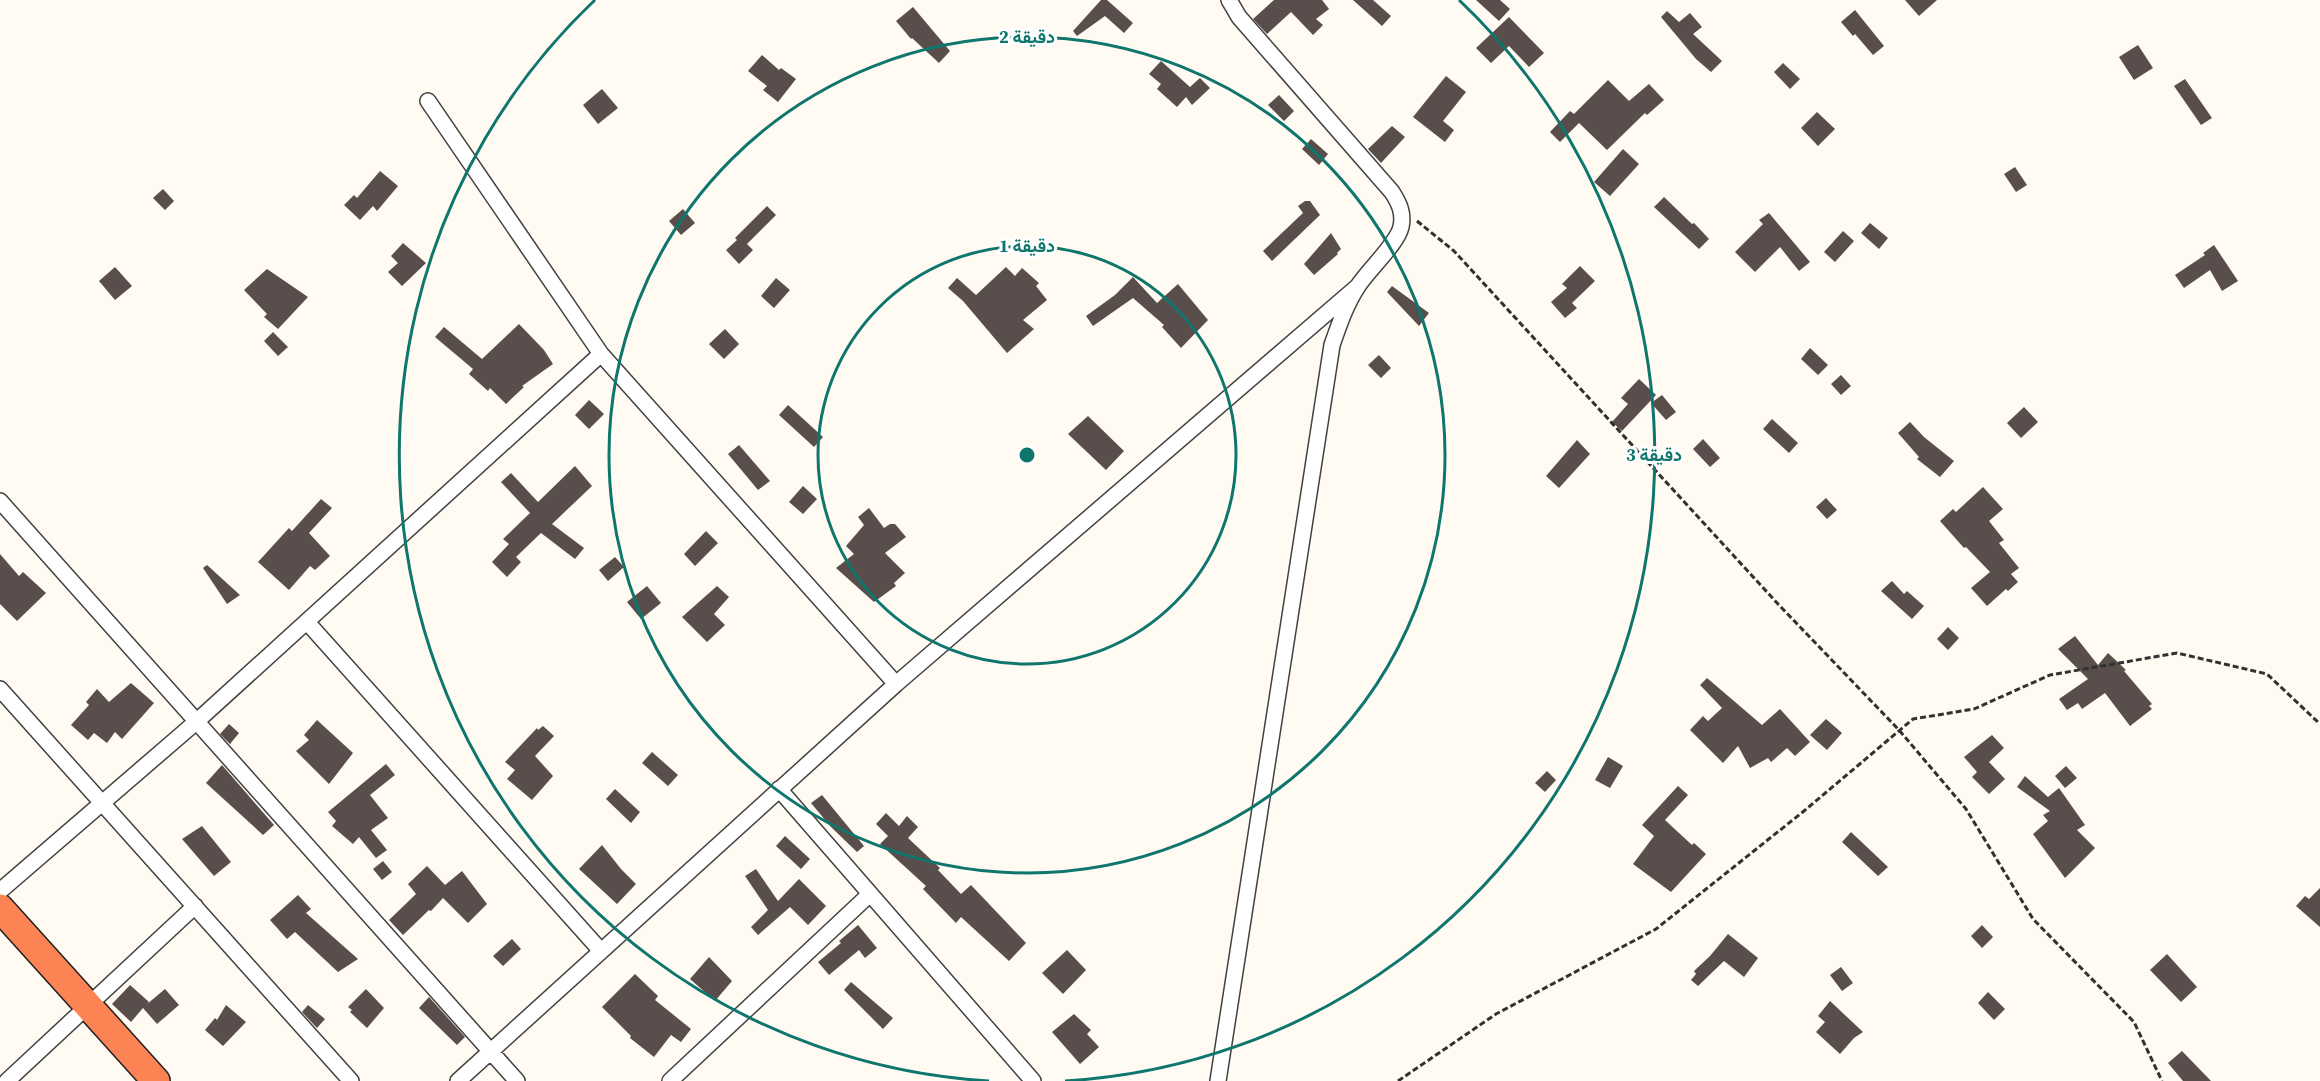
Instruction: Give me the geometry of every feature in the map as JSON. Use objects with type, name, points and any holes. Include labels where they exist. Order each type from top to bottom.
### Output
[{"type":"highway","points":[[0,908],[156,1081]]},
{"type":"street","points":[[458,1081],[896,684],[1357,287],[1398,236],[1402,218],[1401,209],[1392,192],[1239,17],[1229,0]]},
{"type":"street","points":[[428,101],[601,354],[896,684]]},
{"type":"street","points":[[1218,1081],[1332,345],[1342,315],[1357,287]]},
{"type":"street","points":[[0,891],[196,722],[601,354]]},
{"type":"street","points":[[0,501],[517,1081]]},
{"type":"street","points":[[307,622],[601,951]]},
{"type":"street","points":[[0,689],[351,1081]]},
{"type":"street","points":[[779,789],[1033,1081]]},
{"type":"street","points":[[670,1081],[870,894]]},
{"type":"street","points":[[7,1081],[195,906]]},
{"type":"path","points":[[1401,209],[1454,250],[1770,595],[1899,730],[1966,809],[2033,919],[2134,1022],[2162,1081]]},
{"type":"path","points":[[1398,1081],[1496,1014],[1656,929],[1804,811],[1912,719],[1974,709],[2050,675],[2177,653],[2267,674],[2320,724]]},
{"type":"building","points":[[1101,0],[1107,0],[1133,23],[1124,33],[1105,16],[1077,36],[1073,31]]},
{"type":"building","points":[[1274,0],[1322,0],[1329,9],[1316,19],[1323,25],[1313,35],[1291,12],[1267,34],[1253,19]]},
{"type":"building","points":[[1353,0],[1373,0],[1391,16],[1382,26]]},
{"type":"building","points":[[1476,0],[1500,0],[1510,9],[1499,21]]},
{"type":"building","points":[[1905,0],[1937,0],[1919,16]]},
{"type":"building","points":[[913,7],[950,51],[939,63],[911,39],[896,21]]},
{"type":"building","points":[[1855,10],[1884,46],[1873,55],[1841,22]]},
{"type":"building","points":[[1667,11],[1679,22],[1690,13],[1702,27],[1693,34],[1722,61],[1711,72],[1696,59],[1661,17]]},
{"type":"building","points":[[1509,17],[1544,53],[1529,67],[1509,46],[1491,63],[1476,48]]},
{"type":"building","points":[[2138,45],[2153,68],[2134,80],[2119,57]]},
{"type":"building","points":[[762,55],[779,70],[781,68],[796,79],[778,102],[763,90],[767,86],[748,71]]},
{"type":"building","points":[[1161,61],[1190,87],[1200,78],[1210,88],[1192,105],[1186,97],[1177,107],[1157,89],[1161,84],[1149,74]]},
{"type":"building","points":[[1783,63],[1800,79],[1790,89],[1774,72]]},
{"type":"building","points":[[1446,76],[1466,92],[1443,121],[1454,130],[1445,142],[1413,117]]},
{"type":"building","points":[[2185,79],[2212,118],[2201,125],[2174,86]]},
{"type":"building","points":[[1608,80],[1629,101],[1649,84],[1664,100],[1647,115],[1645,113],[1607,150],[1579,123],[1560,142],[1550,132],[1570,111],[1574,114]]},
{"type":"building","points":[[602,89],[618,108],[598,124],[583,105]]},
{"type":"building","points":[[1279,95],[1294,111],[1284,121],[1268,105]]},
{"type":"building","points":[[1817,112],[1835,129],[1818,146],[1801,128]]},
{"type":"building","points":[[1392,126],[1405,137],[1381,163],[1368,149]]},
{"type":"building","points":[[1311,139],[1328,154],[1319,165],[1302,149]]},
{"type":"building","points":[[1623,149],[1639,164],[1610,196],[1594,182]]},
{"type":"building","points":[[2015,167],[2027,185],[2016,192],[2004,174]]},
{"type":"building","points":[[380,171],[398,186],[377,211],[373,206],[360,220],[344,205],[354,195],[357,198]]},
{"type":"building","points":[[163,189],[174,201],[165,210],[153,198]]},
{"type":"building","points":[[1664,197],[1709,239],[1699,249],[1654,207]]},
{"type":"building","points":[[1305,201],[1310,201],[1320,215],[1272,261],[1263,251],[1303,213],[1298,206]]},
{"type":"building","points":[[767,206],[776,215],[747,244],[753,250],[739,264],[726,250]]},
{"type":"building","points":[[683,209],[695,223],[681,235],[669,221]]},
{"type":"building","points":[[1769,213],[1810,262],[1799,271],[1780,247],[1755,272],[1735,252],[1763,224],[1759,220]]},
{"type":"building","points":[[1870,223],[1888,238],[1879,249],[1861,233]]},
{"type":"building","points":[[1843,231],[1854,241],[1835,262],[1824,252]]},
{"type":"building","points":[[1331,233],[1341,249],[1314,275],[1304,264]]},
{"type":"building","points":[[403,243],[426,263],[402,286],[388,272],[398,263],[391,256]]},
{"type":"building","points":[[2214,245],[2238,281],[2222,291],[2210,270],[2184,288],[2175,275],[2205,255],[2203,253]]},
{"type":"building","points":[[1580,266],[1595,281],[1572,303],[1577,308],[1565,318],[1551,302],[1567,288],[1562,284]]},
{"type":"building","points":[[115,267],[132,286],[115,300],[99,281]]},
{"type":"building","points":[[1006,267],[1015,276],[1022,268],[1039,283],[1036,286],[1047,300],[1023,320],[1034,329],[1007,353],[963,301],[948,288],[957,278],[976,295]]},
{"type":"building","points":[[267,269],[308,297],[278,329],[264,317],[267,314],[244,290]]},
{"type":"building","points":[[1133,277],[1157,303],[1178,284],[1208,320],[1181,348],[1162,327],[1164,325],[1133,298],[1093,326],[1086,316],[1115,295]]},
{"type":"building","points":[[776,278],[790,290],[774,308],[761,296]]},
{"type":"building","points":[[1392,286],[1429,313],[1419,326],[1387,292]]},
{"type":"building","points":[[519,324],[544,350],[553,364],[522,386],[524,387],[506,404],[490,388],[488,391],[469,374],[473,369],[435,337],[444,327],[482,359]]},
{"type":"building","points":[[725,329],[739,344],[724,359],[709,344]]},
{"type":"building","points":[[273,332],[288,347],[278,356],[264,341]]},
{"type":"building","points":[[1810,348],[1828,365],[1818,375],[1801,359]]},
{"type":"building","points":[[1379,355],[1391,368],[1381,378],[1368,365]]},
{"type":"building","points":[[1841,375],[1851,386],[1841,395],[1831,384]]},
{"type":"building","points":[[1639,379],[1656,395],[1622,431],[1612,422],[1628,404],[1621,398]]},
{"type":"building","points":[[1662,395],[1676,412],[1666,420],[1651,403]]},
{"type":"building","points":[[589,400],[604,414],[589,429],[575,415]]},
{"type":"building","points":[[788,405],[823,437],[814,447],[779,415]]},
{"type":"building","points":[[2024,407],[2038,422],[2021,438],[2007,423]]},
{"type":"building","points":[[1088,416],[1124,451],[1106,470],[1068,434]]},
{"type":"building","points":[[1772,419],[1798,443],[1789,453],[1763,429]]},
{"type":"building","points":[[1910,422],[1924,437],[1954,461],[1940,477],[1917,459],[1919,457],[1898,433]]},
{"type":"building","points":[[1703,439],[1720,458],[1710,467],[1693,449]]},
{"type":"building","points":[[1577,440],[1590,454],[1559,488],[1546,476]]},
{"type":"building","points":[[739,445],[770,481],[758,490],[728,454]]},
{"type":"building","points":[[575,466],[592,486],[552,524],[584,548],[575,559],[541,533],[516,557],[521,562],[507,577],[492,562],[509,544],[503,539],[530,513],[501,482],[511,473],[538,502]]},
{"type":"building","points":[[803,486],[817,499],[803,514],[789,502]]},
{"type":"building","points":[[1983,487],[2003,509],[1989,521],[2004,540],[1999,543],[2019,568],[2011,574],[2018,582],[2008,591],[2006,589],[1987,606],[1971,588],[1990,572],[1940,521],[1953,509],[1956,512]]},
{"type":"building","points":[[1826,498],[1837,510],[1827,519],[1816,507]]},
{"type":"building","points":[[321,499],[332,508],[309,533],[330,556],[315,570],[310,566],[289,590],[258,562],[289,528],[292,531]]},
{"type":"building","points":[[869,508],[884,528],[895,524],[906,537],[885,553],[905,573],[894,583],[896,586],[874,602],[836,568],[854,554],[846,546],[864,525],[858,517]]},
{"type":"building","points":[[706,531],[718,543],[695,566],[684,554]]},
{"type":"building","points":[[0,554],[19,576],[23,572],[46,593],[17,621],[0,604]]},
{"type":"building","points":[[615,557],[624,567],[608,581],[599,570]]},
{"type":"building","points":[[207,565],[240,595],[227,604],[203,568]]},
{"type":"building","points":[[1892,581],[1904,594],[1907,591],[1924,606],[1912,619],[1881,591]]},
{"type":"building","points":[[647,586],[661,603],[641,619],[627,602]]},
{"type":"building","points":[[717,586],[729,597],[714,614],[725,625],[707,642],[682,617]]},
{"type":"building","points":[[1948,627],[1959,638],[1948,650],[1937,639]]},
{"type":"building","points":[[2075,636],[2098,665],[2108,653],[2126,670],[2124,671],[2152,704],[2149,706],[2152,709],[2130,726],[2105,693],[2082,709],[2078,703],[2067,710],[2059,699],[2088,679],[2058,649]]},
{"type":"building","points":[[1707,678],[1762,725],[1780,709],[1810,742],[1795,756],[1787,748],[1771,762],[1768,758],[1750,768],[1738,746],[1723,763],[1690,730],[1703,716],[1708,721],[1722,708],[1700,685]]},
{"type":"building","points":[[131,683],[154,703],[122,739],[115,732],[107,743],[94,733],[88,740],[71,725],[89,705],[86,702],[97,689],[109,702]]},
{"type":"building","points":[[1826,719],[1842,733],[1827,750],[1810,735]]},
{"type":"building","points":[[317,720],[353,753],[329,784],[296,751],[309,740],[304,735]]},
{"type":"building","points":[[229,724],[239,733],[230,744],[220,734]]},
{"type":"building","points":[[543,726],[554,736],[535,756],[553,776],[532,800],[507,779],[515,770],[505,762],[537,728],[538,730]]},
{"type":"building","points":[[1992,735],[2004,748],[1989,762],[2005,779],[1989,794],[1972,777],[1977,772],[1964,757]]},
{"type":"building","points":[[652,752],[678,775],[668,786],[642,763]]},
{"type":"building","points":[[1608,757],[1623,766],[1610,788],[1595,780]]},
{"type":"building","points":[[386,764],[395,775],[370,795],[388,818],[371,830],[387,850],[376,858],[359,837],[353,844],[332,826],[336,821],[328,812]]},
{"type":"building","points":[[222,765],[274,825],[263,835],[206,783]]},
{"type":"building","points":[[2066,766],[2077,778],[2065,788],[2055,776]]},
{"type":"building","points":[[1547,771],[1556,780],[1545,792],[1535,783]]},
{"type":"building","points":[[2025,776],[2048,797],[2059,788],[2085,825],[2077,830],[2095,848],[2065,878],[2033,834],[2048,821],[2043,815],[2050,811],[2017,787]]},
{"type":"building","points":[[1678,786],[1688,795],[1665,820],[1692,845],[1694,843],[1706,854],[1671,892],[1633,864],[1654,836],[1642,825]]},
{"type":"building","points":[[615,789],[640,812],[631,823],[606,799]]},
{"type":"building","points":[[822,795],[864,846],[857,852],[831,827],[811,803]]},
{"type":"building","points":[[886,813],[899,826],[907,816],[918,827],[908,838],[940,868],[938,870],[961,894],[971,885],[1026,943],[1009,961],[961,917],[956,923],[923,889],[926,886],[880,844],[888,836],[876,824]]},
{"type":"building","points":[[202,826],[231,862],[214,876],[182,839]]},
{"type":"building","points":[[1851,832],[1888,867],[1878,876],[1842,842]]},
{"type":"building","points":[[785,836],[810,859],[801,869],[776,846]]},
{"type":"building","points":[[602,845],[636,884],[617,904],[579,869]]},
{"type":"building","points":[[383,861],[392,872],[382,880],[373,869]]},
{"type":"building","points":[[427,866],[445,885],[462,871],[487,904],[468,923],[443,898],[403,935],[389,920],[416,894],[408,884]]},
{"type":"building","points":[[756,869],[778,901],[799,879],[826,906],[808,925],[790,907],[758,935],[751,927],[768,910],[745,876]]},
{"type":"building","points":[[2320,888],[2320,927],[2296,906],[2305,896],[2309,899]]},
{"type":"building","points":[[298,895],[311,909],[306,913],[358,959],[338,972],[295,932],[287,939],[270,920]]},
{"type":"building","points":[[858,925],[877,948],[865,958],[859,950],[829,975],[818,962]]},
{"type":"building","points":[[1982,925],[1993,937],[1982,948],[1971,936]]},
{"type":"building","points":[[1728,934],[1758,958],[1744,977],[1724,961],[1698,986],[1691,980],[1696,974],[1694,971]]},
{"type":"building","points":[[512,939],[521,949],[503,966],[493,956]]},
{"type":"building","points":[[1067,950],[1086,970],[1063,994],[1042,973]]},
{"type":"building","points":[[2167,954],[2197,987],[2181,1002],[2150,970]]},
{"type":"building","points":[[709,957],[732,981],[715,1001],[690,979]]},
{"type":"building","points":[[1841,967],[1853,983],[1842,991],[1830,975]]},
{"type":"building","points":[[635,974],[658,996],[655,1000],[691,1029],[681,1042],[671,1035],[654,1057],[630,1038],[631,1036],[602,1007]]},
{"type":"building","points":[[851,982],[893,1018],[883,1029],[844,990]]},
{"type":"building","points":[[130,985],[149,1002],[146,1005],[165,989],[179,1005],[157,1024],[143,1008],[131,1022],[112,1004]]},
{"type":"building","points":[[366,989],[384,1008],[367,1028],[350,1012],[352,1010],[348,1007]]},
{"type":"building","points":[[1988,992],[2005,1009],[1994,1020],[1978,1003]]},
{"type":"building","points":[[429,997],[465,1037],[457,1045],[419,1008]]},
{"type":"building","points":[[1830,1001],[1863,1032],[1854,1038],[1840,1054],[1816,1032],[1825,1022],[1818,1016]]},
{"type":"building","points":[[226,1005],[246,1022],[223,1046],[205,1030],[215,1018],[217,1020]]},
{"type":"building","points":[[308,1005],[325,1019],[317,1028],[302,1012]]},
{"type":"building","points":[[1074,1014],[1091,1030],[1087,1034],[1099,1047],[1080,1064],[1052,1032]]},
{"type":"building","points":[[2182,1051],[2211,1081],[2183,1081],[2168,1063]]}]
